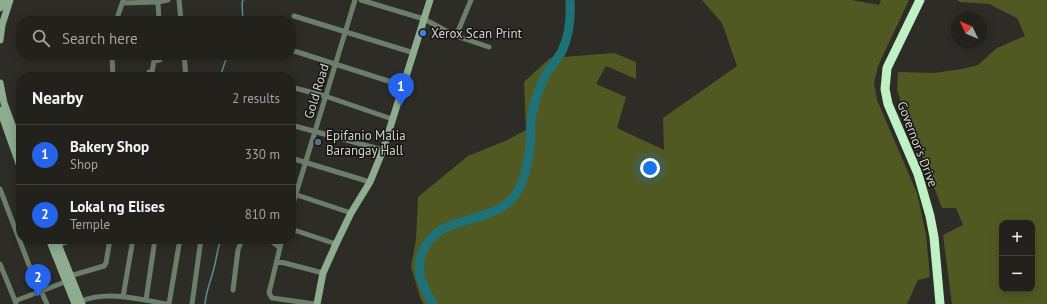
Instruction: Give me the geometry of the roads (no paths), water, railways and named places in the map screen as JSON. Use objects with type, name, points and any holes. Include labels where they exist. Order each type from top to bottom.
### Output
[{"type":"highway","name":"Governor's Drive","points":[[920,0],[887,68],[885,90],[888,104],[918,174],[930,216],[934,237],[940,304]]},
{"type":"street","points":[[0,40],[3,0]]},
{"type":"street","points":[[2,8],[10,0]]},
{"type":"street","points":[[118,16],[123,1],[158,2],[168,0]]},
{"type":"street","points":[[179,0],[181,16]]},
{"type":"street","name":"Gold Road","points":[[296,189],[306,162],[355,0]]},
{"type":"street","points":[[361,0],[424,19],[456,36],[489,47]]},
{"type":"street","points":[[281,244],[269,293],[270,296],[272,298],[316,304],[323,273],[352,213],[370,182],[382,150],[404,86],[430,0]]},
{"type":"street","points":[[456,36],[471,0]]},
{"type":"street","points":[[158,2],[159,16]]},
{"type":"street","points":[[296,17],[414,53]]},
{"type":"street","points":[[296,52],[404,86]]},
{"type":"street","points":[[112,60],[113,72]]},
{"type":"street","points":[[152,72],[154,61],[160,60]]},
{"type":"street","points":[[184,60],[186,72]]},
{"type":"street","points":[[0,83],[2,104],[16,137]]},
{"type":"street","points":[[296,88],[325,96],[392,119]]},
{"type":"street","points":[[0,110],[16,155]]},
{"type":"street","points":[[296,127],[382,150]]},
{"type":"street","points":[[296,159],[370,182]]},
{"type":"street","points":[[0,189],[16,231]]},
{"type":"street","points":[[296,195],[352,213]]},
{"type":"street","points":[[296,231],[336,244]]},
{"type":"street","points":[[21,244],[40,291],[47,304]]},
{"type":"street","points":[[52,244],[63,266],[78,303],[92,298],[111,296],[168,304],[179,244]]},
{"type":"street","points":[[58,244],[63,266]]},
{"type":"street","points":[[0,264],[16,302],[68,279],[104,266],[106,263],[109,244]]},
{"type":"street","points":[[123,297],[132,244]]},
{"type":"street","points":[[146,300],[154,244]]},
{"type":"street","points":[[192,304],[200,244]]},
{"type":"street","points":[[233,290],[238,250],[240,244]]},
{"type":"street","points":[[275,244],[280,248]]},
{"type":"street","points":[[277,261],[323,273]]},
{"type":"waterway","points":[[243,0],[243,16]]},
{"type":"waterway","points":[[433,304],[423,285],[419,267],[422,253],[429,240],[439,231],[451,225],[490,213],[503,207],[513,198],[520,187],[528,160],[531,119],[534,105],[545,76],[562,51],[569,26],[570,0]]},
{"type":"waterway","points":[[222,72],[226,60]]},
{"type":"waterway","points":[[205,304],[219,244]]},
{"type":"place","name":"Xerox Scan Print","points":[[423,33]]},
{"type":"place","name":"Bakery Shop","points":[[401,106]]},
{"type":"place","name":"Epifanio Malia Barangay Hall","points":[[318,142]]},
{"type":"place","name":"Lokal ng Elises","points":[[38,297]]}]
